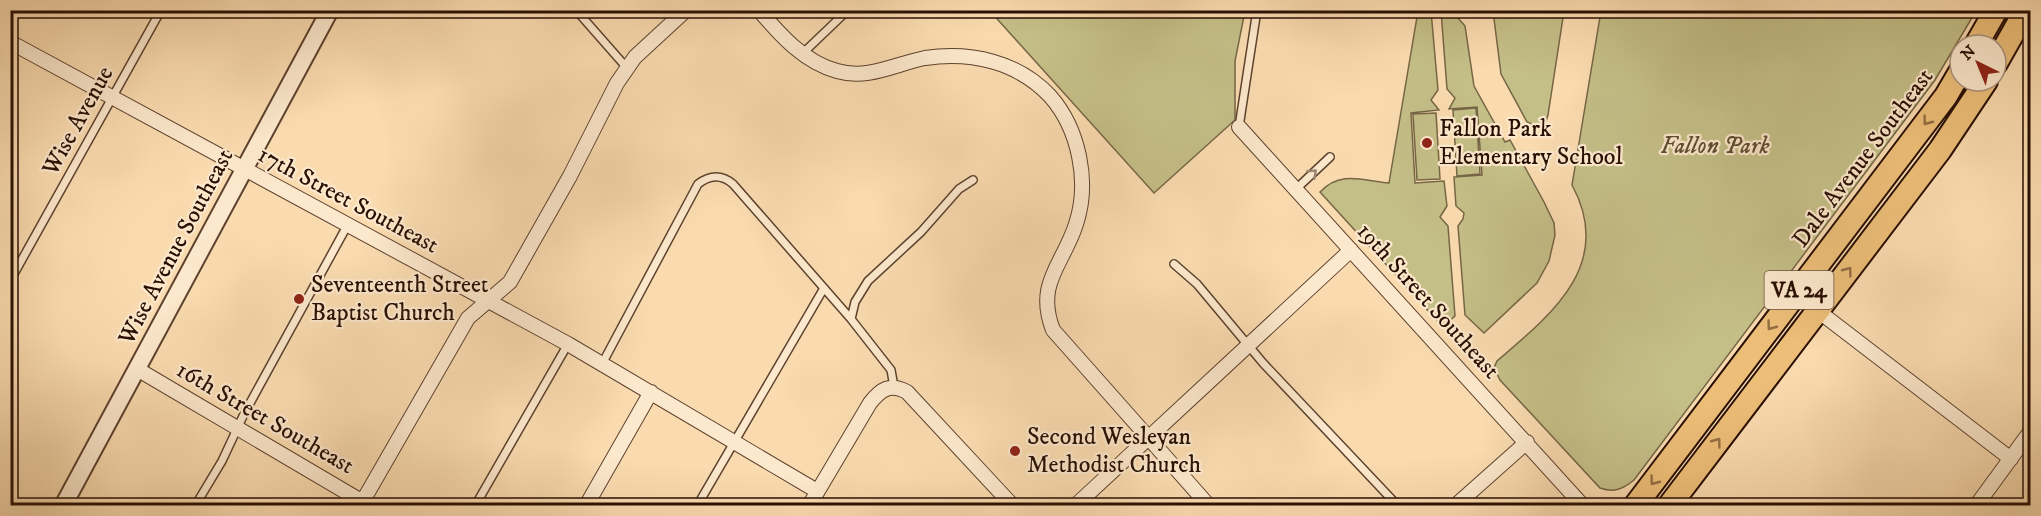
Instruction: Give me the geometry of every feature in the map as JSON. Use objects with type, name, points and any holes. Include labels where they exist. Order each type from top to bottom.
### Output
[{"type":"main road","points":[[1983,33],[1996,10]]},
{"type":"main road","points":[[2008,42],[2026,10]]},
{"type":"main road","name":"Dale Avenue Southeast","points":[[1635,506],[1948,93]]},
{"type":"main road","name":"VA 24","points":[[1669,506],[1940,150],[1978,93]]},
{"type":"street","name":"Wise Avenue Southeast","points":[[63,506],[330,10]]},
{"type":"street","points":[[364,504],[468,318],[510,282],[627,68],[686,10]]},
{"type":"street","points":[[759,10],[802,54],[827,67],[852,74],[871,73],[925,58],[974,57],[1015,69],[1036,82],[1051,98],[1072,133],[1082,177],[1077,224],[1047,289],[1047,315],[1060,341],[1209,506]]},
{"type":"street","name":"17th Street Southeast","points":[[10,42],[568,344],[817,491]]},
{"type":"street","name":"19th Street Southeast","points":[[1239,127],[1583,506]]},
{"type":"street","points":[[1075,506],[1351,250]]},
{"type":"street","points":[[1796,294],[2011,459]]},
{"type":"street","name":"16th Street Southeast","points":[[137,369],[364,504]]},
{"type":"street","points":[[809,506],[870,403],[880,391],[894,387],[907,392],[1013,506]]},
{"type":"street","points":[[586,506],[651,392]]},
{"type":"street","points":[[1976,506],[2031,432]]},
{"type":"street","points":[[1455,506],[1527,442]]},
{"type":"lane","name":"Wise Avenue","points":[[10,281],[161,10]]},
{"type":"lane","points":[[576,10],[627,68]]},
{"type":"lane","points":[[802,54],[848,10]]},
{"type":"lane","points":[[1239,127],[1257,10]]},
{"type":"lane","points":[[1296,189],[1330,158]]},
{"type":"lane","points":[[602,364],[698,184],[705,178],[716,176],[733,184],[851,319],[891,370],[894,387]]},
{"type":"lane","points":[[851,319],[855,302],[868,281],[921,232],[954,194],[973,180]]},
{"type":"lane","points":[[195,506],[347,226]]},
{"type":"lane","points":[[1174,264],[1197,284],[1249,345],[1398,506]]},
{"type":"lane","points":[[697,506],[824,288]]},
{"type":"lane","points":[[475,506],[568,344]]},
{"type":"green space","points":[[990,11],[1245,11],[1235,61],[1235,120],[1154,193]]},
{"type":"green space","points":[[1418,11],[1431,11],[1438,90],[1431,100],[1439,110],[1411,113],[1415,183],[1444,181],[1447,206],[1440,217],[1448,226],[1455,316],[1443,327],[1320,192],[1328,185],[1344,179],[1389,183]]},
{"type":"green space","points":[[1441,11],[1452,11],[1465,26],[1474,86],[1505,142],[1510,140],[1554,223],[1555,235],[1549,261],[1537,283],[1484,333],[1465,315],[1458,226],[1464,213],[1456,206],[1454,177],[1482,175],[1477,107],[1449,109],[1455,98],[1447,89]]},
{"type":"green space","points":[[1493,11],[1564,11],[1548,115],[1546,121],[1538,127],[1527,122],[1501,74]]},
{"type":"green space","name":"Fallon Park","points":[[1601,11],[1976,11],[1963,33],[1948,33],[1948,58],[1935,80],[1634,480],[1614,490],[1600,488],[1500,380],[1494,368],[1497,361],[1538,325],[1556,305],[1571,285],[1582,263],[1586,239],[1583,213],[1572,185]]},
{"type":"green space","points":[[1476,108],[1480,174],[1457,176],[1453,110]]},
{"type":"green space","points":[[1436,113],[1440,179],[1417,180],[1413,114]]},
{"type":"place","name":"Fallon Park Elementary School","points":[[1427,143]]},
{"type":"place","name":"Seventeenth Street Baptist Church","points":[[299,299]]},
{"type":"place","name":"Second Wesleyan Methodist Church","points":[[1015,451]]}]
